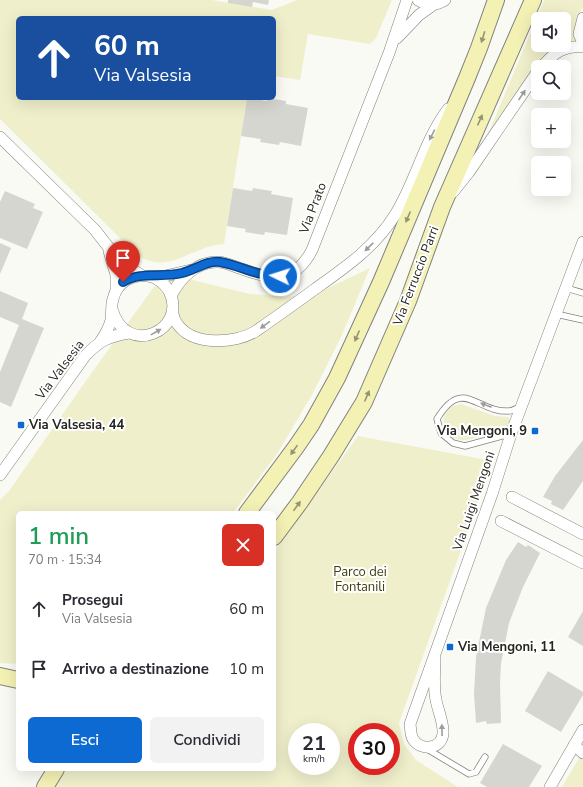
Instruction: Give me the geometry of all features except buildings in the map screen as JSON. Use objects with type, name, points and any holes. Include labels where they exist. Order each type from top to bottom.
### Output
[{"type":"main road","points":[[248,511],[296,447],[337,378],[383,276],[467,78],[496,0]]},
{"type":"main road","name":"Via Ferruccio Parri","points":[[276,534],[313,482],[364,402],[408,301],[442,207],[533,0]]},
{"type":"main road","points":[[0,676],[16,680]]},
{"type":"main road","points":[[45,787],[55,771]]},
{"type":"street","name":"Via Prato","points":[[146,276],[170,275],[210,263],[219,262],[267,276],[290,274],[300,268],[307,260],[312,250],[389,53],[407,0]]},
{"type":"street","points":[[418,0],[426,4],[433,5]]},
{"type":"street","name":"Via Prato","points":[[389,53],[394,43],[407,26],[433,5],[445,0]]},
{"type":"street","points":[[547,60],[558,51],[572,46],[583,45],[579,34],[583,18]]},
{"type":"street","points":[[171,296],[172,310],[175,321],[179,326],[193,336],[215,341],[241,338],[256,331],[358,258],[377,240],[396,214],[432,134],[459,94],[467,78]]},
{"type":"street","points":[[442,207],[469,172],[531,81]]},
{"type":"street","name":"Via Valsesia","points":[[1,140],[95,230],[125,265],[146,276],[159,280],[167,287],[171,296]]},
{"type":"street","name":"Via Luigi Mengoni","points":[[435,657],[435,699],[443,734],[440,741],[433,747],[425,748],[420,747],[413,738],[410,724],[492,494],[511,434],[583,242]]},
{"type":"street","name":"Via Valsesia","points":[[0,475],[85,356],[100,342],[108,328],[116,290],[116,276],[108,247]]},
{"type":"street","name":"Via Prato","points":[[171,296],[179,282],[194,269]]},
{"type":"street","points":[[116,290],[123,282],[131,277],[146,276]]},
{"type":"street","points":[[112,309],[115,319],[121,327],[129,333]]},
{"type":"street","name":"Via Valsesia","points":[[100,342],[115,336],[129,333],[139,336],[150,335],[159,331],[166,324],[172,310]]},
{"type":"street","points":[[512,497],[583,534]]},
{"type":"street","points":[[501,521],[583,563]]},
{"type":"street","points":[[550,787],[583,730]]},
{"type":"street","points":[[574,745],[583,753]]},
{"type":"lane","points":[[566,288],[583,292]]},
{"type":"lane","points":[[556,314],[583,320]]},
{"type":"lane","points":[[511,434],[465,446],[453,443],[441,433],[438,419],[444,408],[455,399],[468,398],[497,410],[510,411],[522,406]]},
{"type":"lane","points":[[425,748],[469,774],[476,772],[485,757]]},
{"type":"green space","points":[[0,0],[212,0],[272,10],[297,0],[392,0],[376,38],[370,44],[308,34],[300,80],[276,76],[276,16],[16,16],[16,100],[247,100],[224,244],[200,250],[179,259],[168,262],[158,262],[147,260],[135,253],[0,119]]},
{"type":"green space","points":[[544,0],[583,0],[583,6],[578,17],[577,41],[571,43],[571,12],[539,12]]},
{"type":"green space","points":[[531,31],[531,52],[555,52],[549,60],[531,60],[531,81],[489,132]]},
{"type":"green space","points":[[370,268],[341,337],[313,393],[277,454],[234,511],[16,511],[16,664],[0,663],[0,500],[9,491],[85,382],[164,273],[250,294],[289,297],[326,289]]},
{"type":"green space","points":[[461,404],[495,416],[508,417],[511,421],[509,426],[485,435],[466,440],[456,439],[448,433],[445,428],[444,418],[445,413],[450,408]]},
{"type":"green space","name":"Parco dei Fontanili","points":[[358,436],[493,461],[399,723],[348,723],[348,775],[400,775],[400,727],[404,744],[416,760],[458,787],[53,787],[64,771],[276,771],[276,549]]},
{"type":"green space","points":[[583,751],[583,787],[562,787]]},
{"type":"place","name":"Via Valsesia, 44","points":[[21,425]]},
{"type":"place","name":"Via Mengoni, 9","points":[[535,431]]},
{"type":"place","name":"Via Mengoni, 11","points":[[450,647]]},
{"type":"route","points":[[123,282],[131,277],[141,275],[165,276],[182,273],[210,263],[219,262],[257,274],[280,276]]}]
